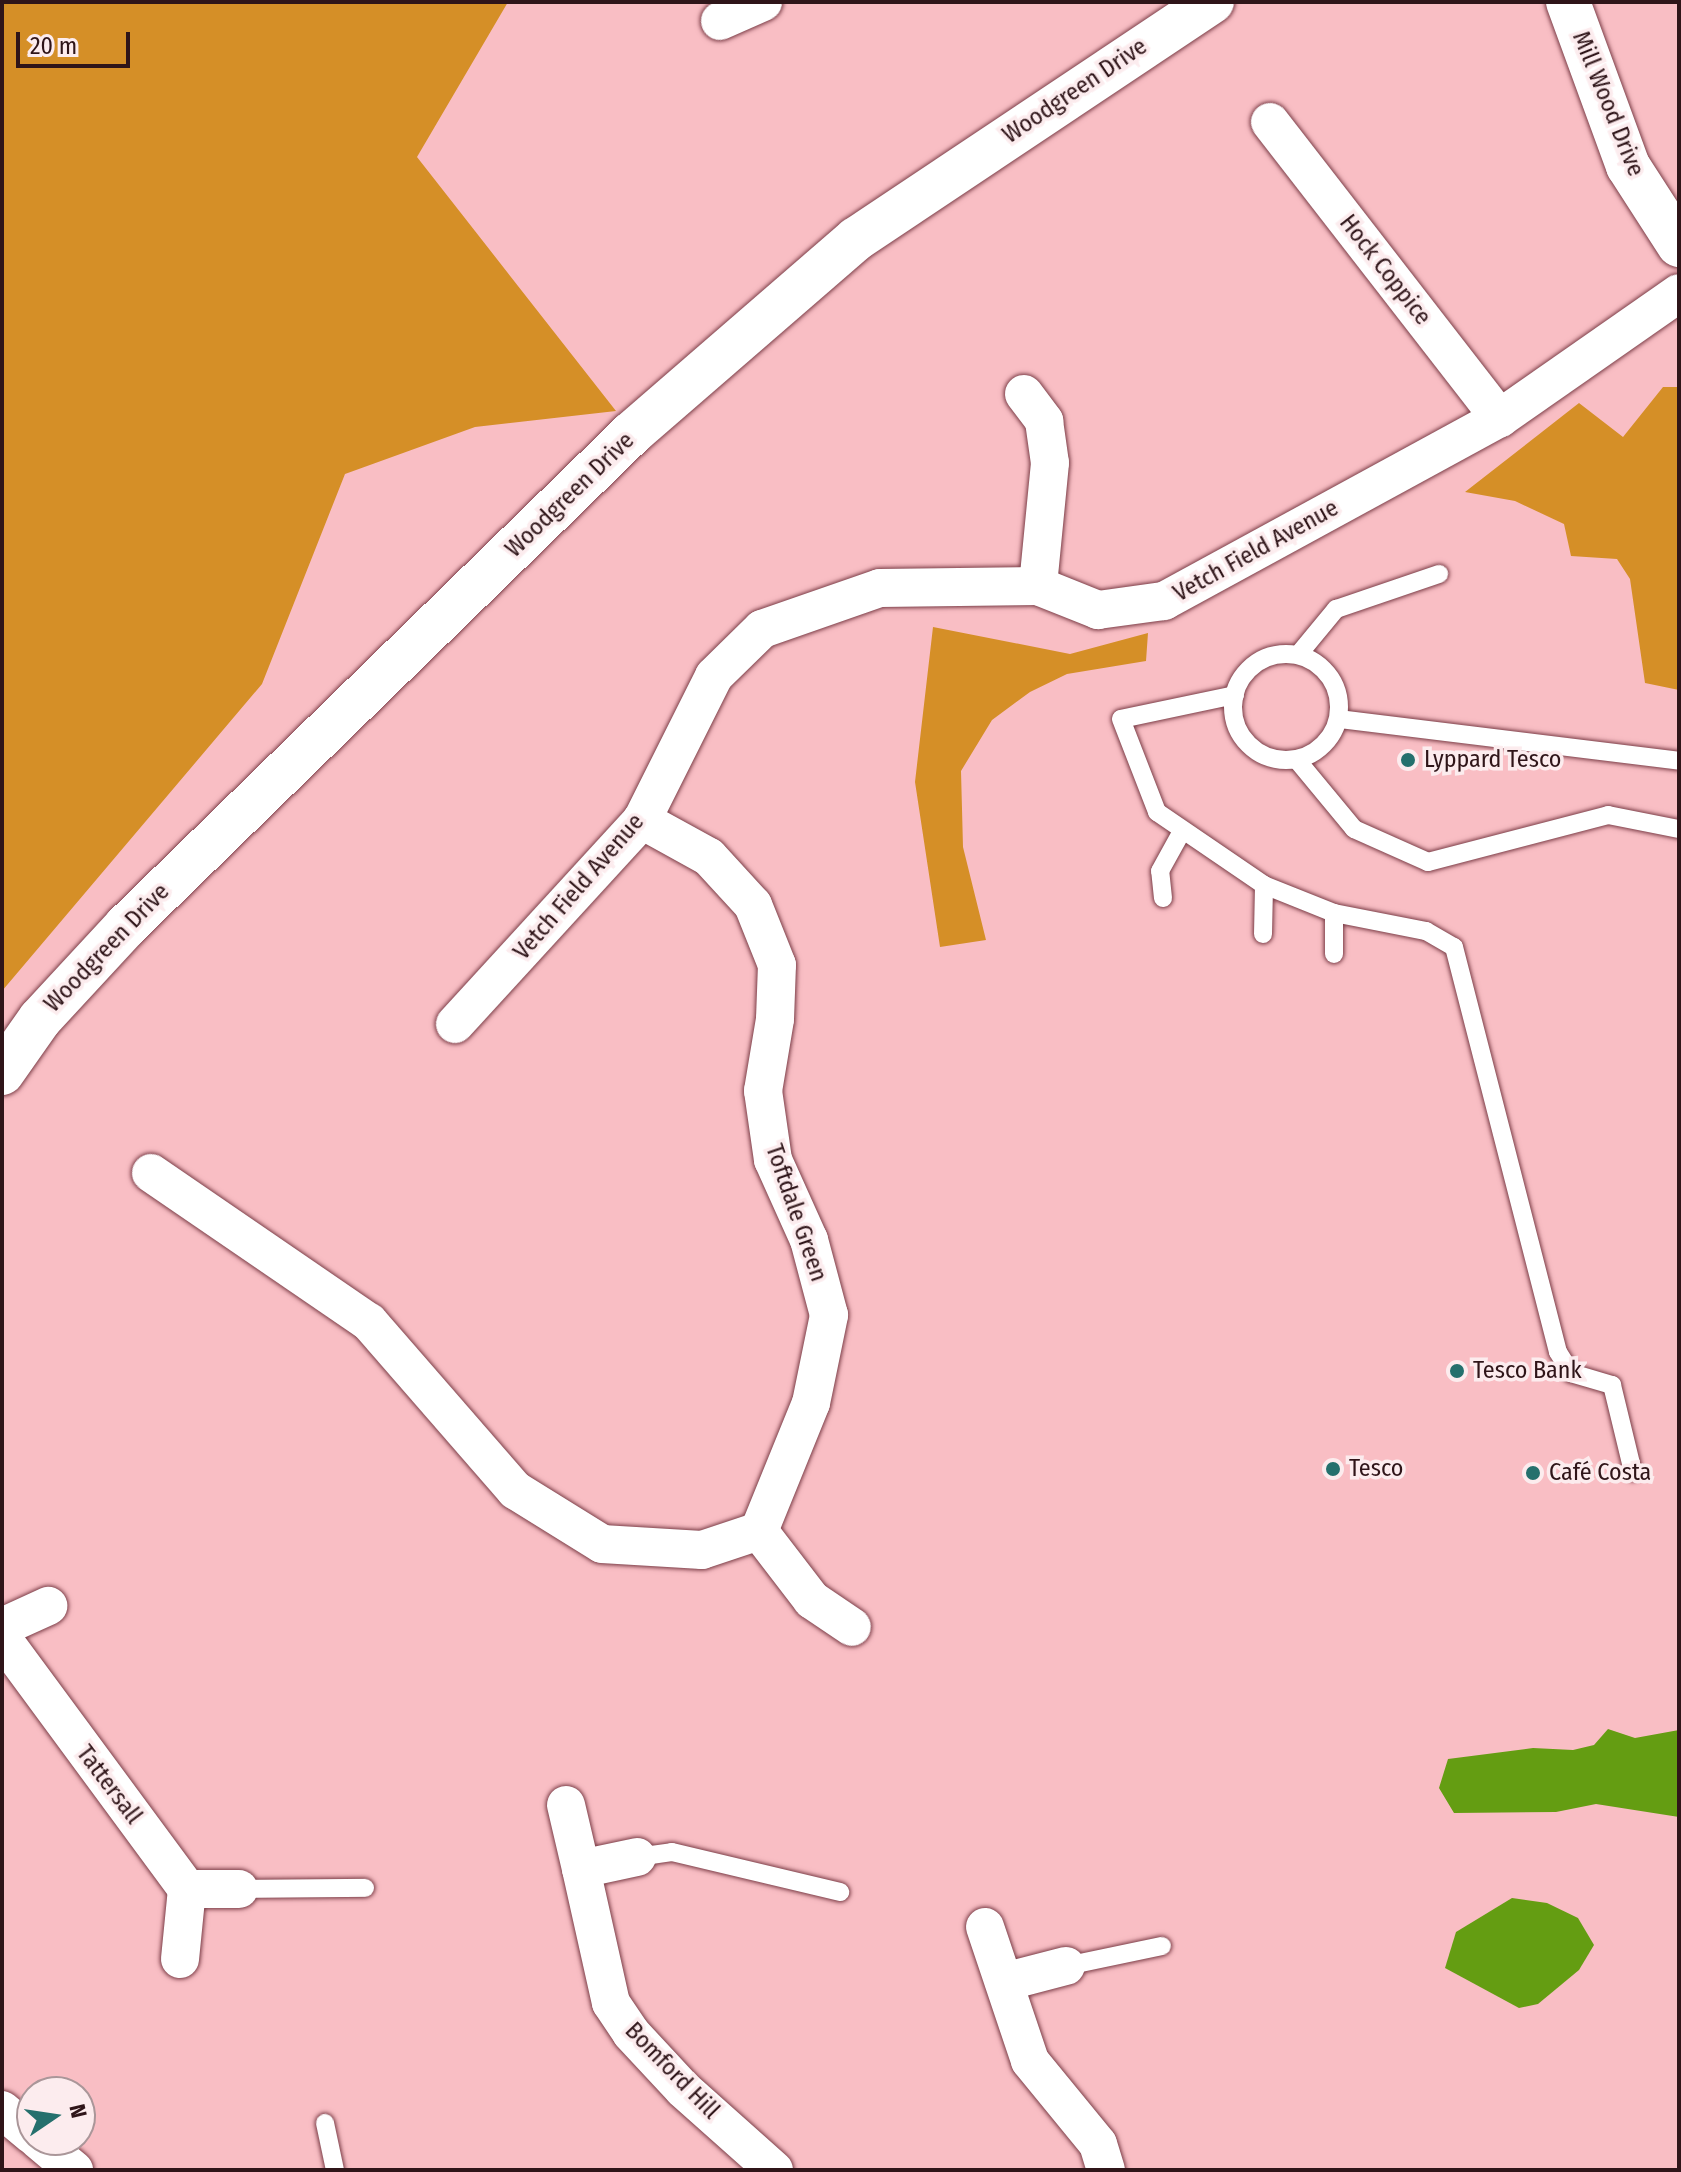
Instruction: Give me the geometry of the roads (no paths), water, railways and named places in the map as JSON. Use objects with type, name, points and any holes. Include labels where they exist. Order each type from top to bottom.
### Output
[{"type":"main road","name":"Woodgreen Drive","points":[[2,1073],[40,1019],[126,926],[631,434],[856,239],[1212,2]]},
{"type":"main road","name":"Mill Wood Drive","points":[[1568,2],[1628,166],[1679,245]]},
{"type":"street","points":[[720,21],[763,2]]},
{"type":"street","name":"Hock Coppice","points":[[1270,122],[1500,418]]},
{"type":"street","name":"Vetch Field Avenue","points":[[455,1024],[642,820],[714,676],[762,629],[880,588],[1038,586],[1098,610],[1164,601],[1500,418],[1679,293]]},
{"type":"street","points":[[1024,394],[1044,421],[1050,463],[1038,586]]},
{"type":"street","name":"Toftdale Green","points":[[642,820],[709,857],[753,905],[777,965],[763,1091],[773,1160],[809,1240],[829,1315],[811,1403],[759,1531]]},
{"type":"street","points":[[151,1173],[369,1322],[515,1490],[602,1544],[702,1550],[759,1531],[812,1600],[852,1627]]},
{"type":"street","points":[[2,1627],[48,1606]]},
{"type":"street","name":"Tattersall","points":[[2,1638],[187,1889]]},
{"type":"street","name":"Bomford Hill","points":[[566,1805],[611,2003],[631,2033],[683,2089],[774,2170]]},
{"type":"street","points":[[581,1869],[637,1857]]},
{"type":"street","points":[[180,1959],[187,1889],[239,1889]]},
{"type":"street","points":[[985,1927],[1030,2061],[1098,2144],[1106,2170]]},
{"type":"street","points":[[1004,1982],[1066,1966]]},
{"type":"lane","points":[[1298,655],[1336,609],[1439,574]]},
{"type":"lane","points":[[1298,655],[1328,673],[1336,688],[1339,719],[1322,747],[1297,760],[1264,756],[1250,747],[1234,719],[1235,695],[1248,669],[1263,659],[1298,655]]},
{"type":"lane","points":[[1235,695],[1121,719],[1157,812],[1181,833],[1264,885],[1334,913],[1426,931],[1454,947],[1558,1352],[1571,1373],[1612,1385],[1633,1472]]},
{"type":"lane","points":[[1339,719],[1679,761]]},
{"type":"lane","points":[[1297,760],[1354,829],[1428,862],[1608,815],[1679,829]]},
{"type":"lane","points":[[1163,898],[1160,871],[1181,833]]},
{"type":"lane","points":[[1263,934],[1264,885]]},
{"type":"lane","points":[[1334,913],[1334,954]]},
{"type":"lane","points":[[637,1857],[672,1852],[840,1892]]},
{"type":"lane","points":[[239,1889],[365,1888]]},
{"type":"lane","points":[[1066,1966],[1162,1946]]},
{"type":"lane","points":[[325,2123],[335,2170]]},
{"type":"place","name":"Lyppard Tesco","points":[[1408,760]]},
{"type":"place","name":"Tesco Bank","points":[[1457,1371]]},
{"type":"place","name":"Tesco","points":[[1333,1469]]},
{"type":"place","name":"Café Costa","points":[[1533,1473]]}]
